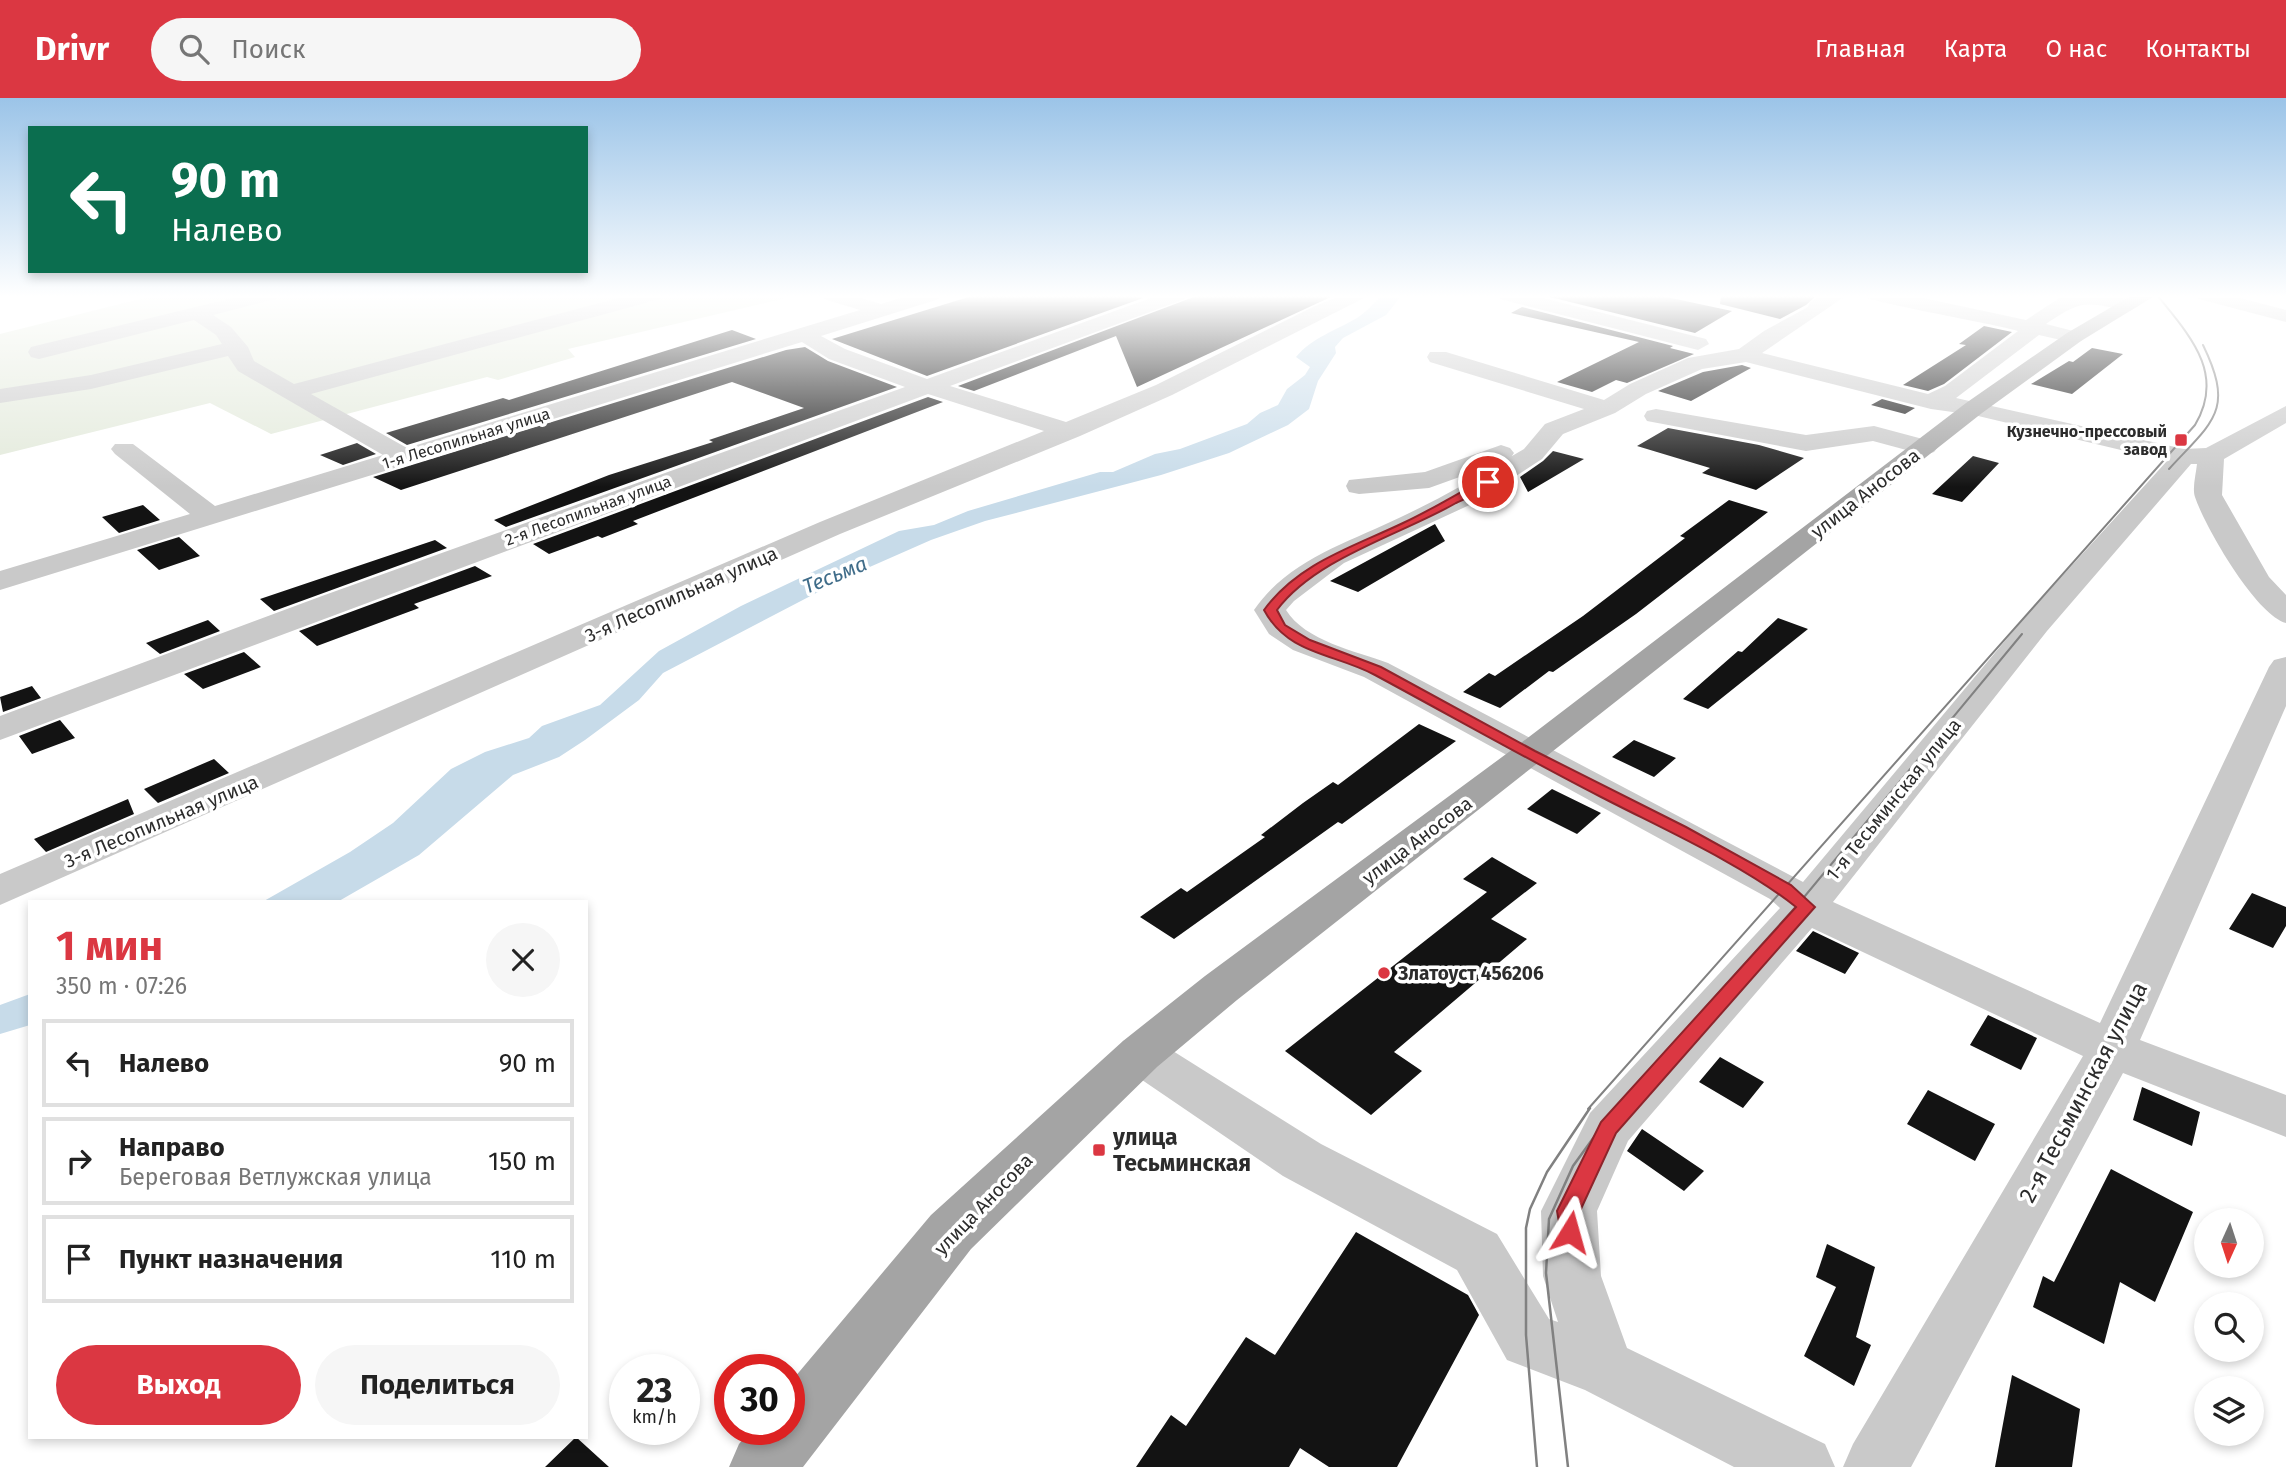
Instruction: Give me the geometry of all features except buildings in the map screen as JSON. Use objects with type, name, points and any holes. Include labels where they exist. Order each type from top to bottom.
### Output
[{"type":"main road","name":"улица Аносова","points":[[762,1467],[951,1232],[1140,1054],[1221,988],[1530,754],[1974,408],[2043,359]]},
{"type":"street","points":[[0,396],[91,382],[187,359]]},
{"type":"street","points":[[243,359],[246,366],[290,393],[404,457]]},
{"type":"street","points":[[290,393],[356,372],[410,359]]},
{"type":"street","name":"1-я Лесопильная улица","points":[[0,581],[731,359]]},
{"type":"street","points":[[851,359],[930,387],[1071,430]]},
{"type":"street","name":"2-я Лесопильная улица","points":[[0,729],[333,603],[1006,359]]},
{"type":"street","name":"3-я Лесопильная улица","points":[[0,891],[830,528],[1164,390],[1225,359]]},
{"type":"street","points":[[1441,359],[1607,408]]},
{"type":"street","points":[[1359,486],[1429,480],[1480,462],[1607,408],[1638,389],[1696,363],[1722,359]]},
{"type":"street","points":[[1761,359],[1931,402],[1974,408],[2198,457],[2208,495],[2256,582],[2286,613]]},
{"type":"street","points":[[1931,402],[1953,391],[1993,359]]},
{"type":"street","name":"1-я Тесьминская улица","points":[[1604,1368],[1572,1276],[1569,1211],[1608,1128],[1806,907],[2036,624],[2198,457],[2286,413]]},
{"type":"street","points":[[1656,416],[1806,443],[1874,433],[1925,447]]},
{"type":"street","points":[[1554,429],[1533,454],[1466,496],[1334,557],[1283,593],[1270,610],[1280,627],[1305,643],[1376,670],[1530,754],[1680,831],[1785,889],[1806,907],[2112,1049],[2286,1116]]},
{"type":"street","points":[[124,449],[211,517]]},
{"type":"street","name":"2-я Тесьминская улица","points":[[1876,1467],[2112,1049],[2286,667]]},
{"type":"street","points":[[1140,1054],[1302,1160],[1477,1252],[1528,1340],[1604,1368],[1802,1467]]},
{"type":"green space","points":[[0,359],[569,359],[498,380],[487,377],[271,434],[210,403],[0,455]]},
{"type":"water","name":"Тесьма","points":[[1299,359],[1332,359],[1318,381],[1309,409],[1288,425],[1229,453],[1161,475],[985,521],[931,540],[847,577],[663,673],[639,700],[585,740],[559,757],[513,775],[419,855],[341,900],[266,900],[350,852],[393,823],[451,769],[485,752],[529,738],[542,726],[600,705],[659,651],[741,606],[899,531],[934,525],[968,511],[1100,472],[1113,472],[1155,454],[1180,449],[1247,424],[1260,413],[1278,405],[1287,389],[1305,375],[1310,367]]},
{"type":"water","points":[[28,995],[28,1026],[0,1034],[0,1005]]},
{"type":"tram line","points":[[1588,1109],[2195,425],[2204,406],[2207,388],[2201,359]]},
{"type":"tram line","points":[[2169,469],[2208,426],[2214,414],[2218,401],[2217,385],[2209,359]]},
{"type":"tram line","points":[[1614,1109],[1800,902],[2022,634]]},
{"type":"tram line","points":[[1537,1467],[1526,1335],[1526,1228],[1530,1209],[1547,1172],[1590,1108]]},
{"type":"tram line","points":[[1568,1467],[1546,1273],[1549,1219],[1573,1166],[1615,1108]]},
{"type":"place","name":"Кузнечно-прессовый завод","points":[[2181,440]]},
{"type":"place","name":"Златоуст 456206","points":[[1384,973]]},
{"type":"place","name":"улица Тесьминская","points":[[1099,1150]]},
{"type":"route","points":[[1488,482],[1408,525],[1334,557],[1283,593],[1270,610],[1280,627],[1305,643],[1376,670],[1530,754],[1680,831],[1785,889],[1806,907],[1608,1128],[1569,1211],[1570,1232]]}]
